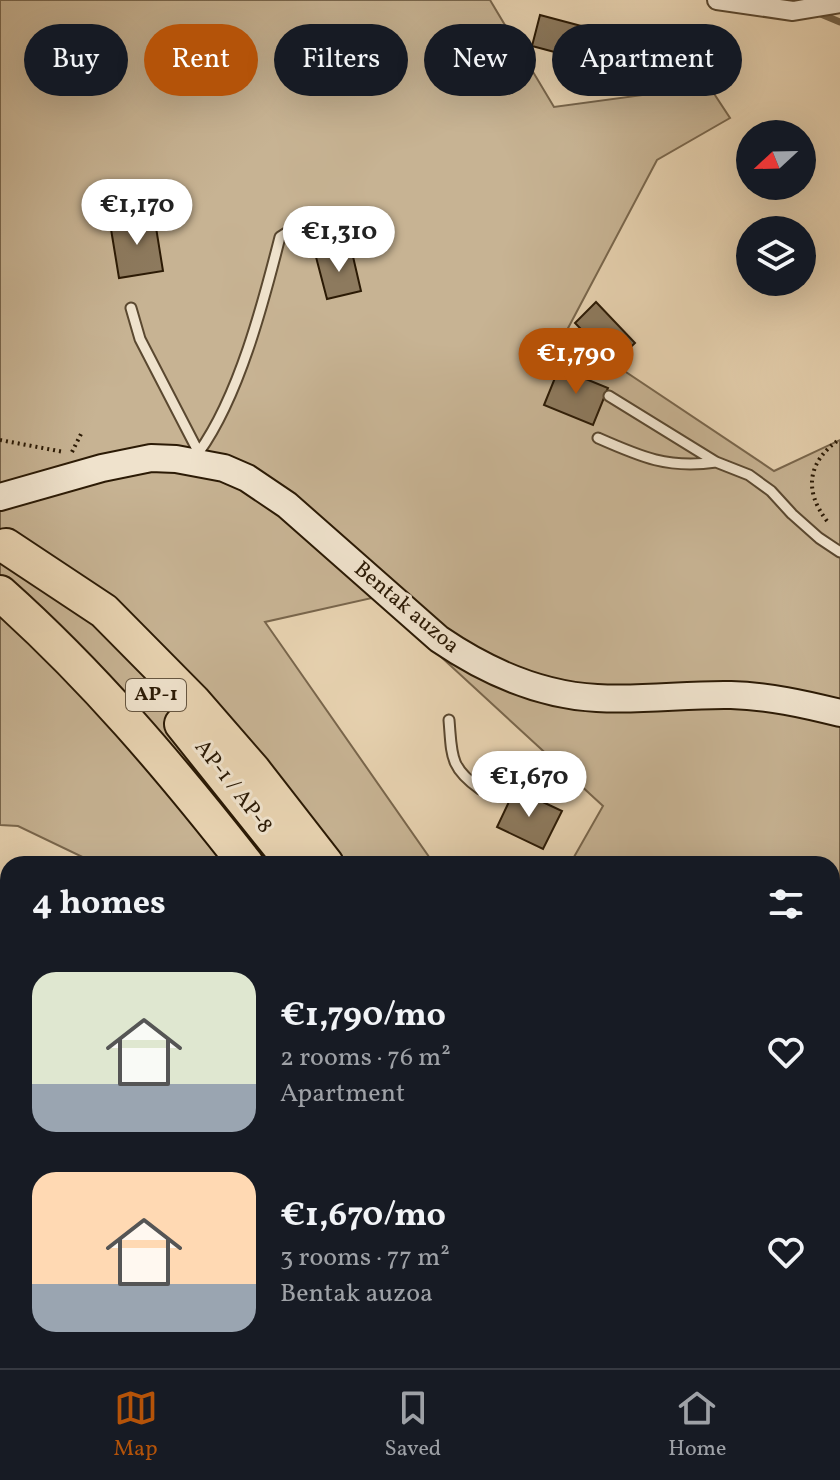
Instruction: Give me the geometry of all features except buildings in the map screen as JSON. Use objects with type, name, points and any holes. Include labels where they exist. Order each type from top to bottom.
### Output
[{"type":"highway","name":"AP-1 / AP-8","points":[[3,544],[83,619],[172,711],[288,856]]},
{"type":"highway","points":[[3,544],[104,611],[193,701],[253,770],[320,856]]},
{"type":"highway","name":"AP-1 / AP-8","points":[[0,593],[90,679],[172,770],[240,856]]},
{"type":"highway","points":[[172,770],[217,856]]},
{"type":"main road","name":"Bentak auzoa","points":[[0,497],[82,473],[151,458],[200,457],[267,490],[439,639],[475,662],[515,680],[555,692],[597,698],[733,695],[771,698],[840,713]]},
{"type":"street","points":[[717,0],[793,11],[840,3]]},
{"type":"lane","points":[[200,457],[262,307],[280,237],[294,228],[314,233]]},
{"type":"lane","points":[[131,308],[140,339],[200,457]]},
{"type":"lane","points":[[609,396],[716,462],[749,475],[840,552]]},
{"type":"lane","points":[[598,438],[661,463],[690,466],[716,462]]},
{"type":"lane","points":[[449,720],[452,758],[463,777],[480,789]]},
{"type":"path","points":[[0,440],[71,453],[81,434]]},
{"type":"path","points":[[827,521],[812,495],[813,469],[826,448],[840,439]]},
{"type":"shaded area","points":[[0,0],[490,0],[504,24],[424,24],[424,96],[536,96],[536,77],[554,107],[635,96],[716,96],[730,118],[657,160],[566,332],[774,471],[840,440],[840,856],[575,856],[603,806],[376,597],[265,622],[428,856],[80,856],[18,826],[0,825]]},
{"type":"waterway","points":[[816,12],[840,22]]}]
